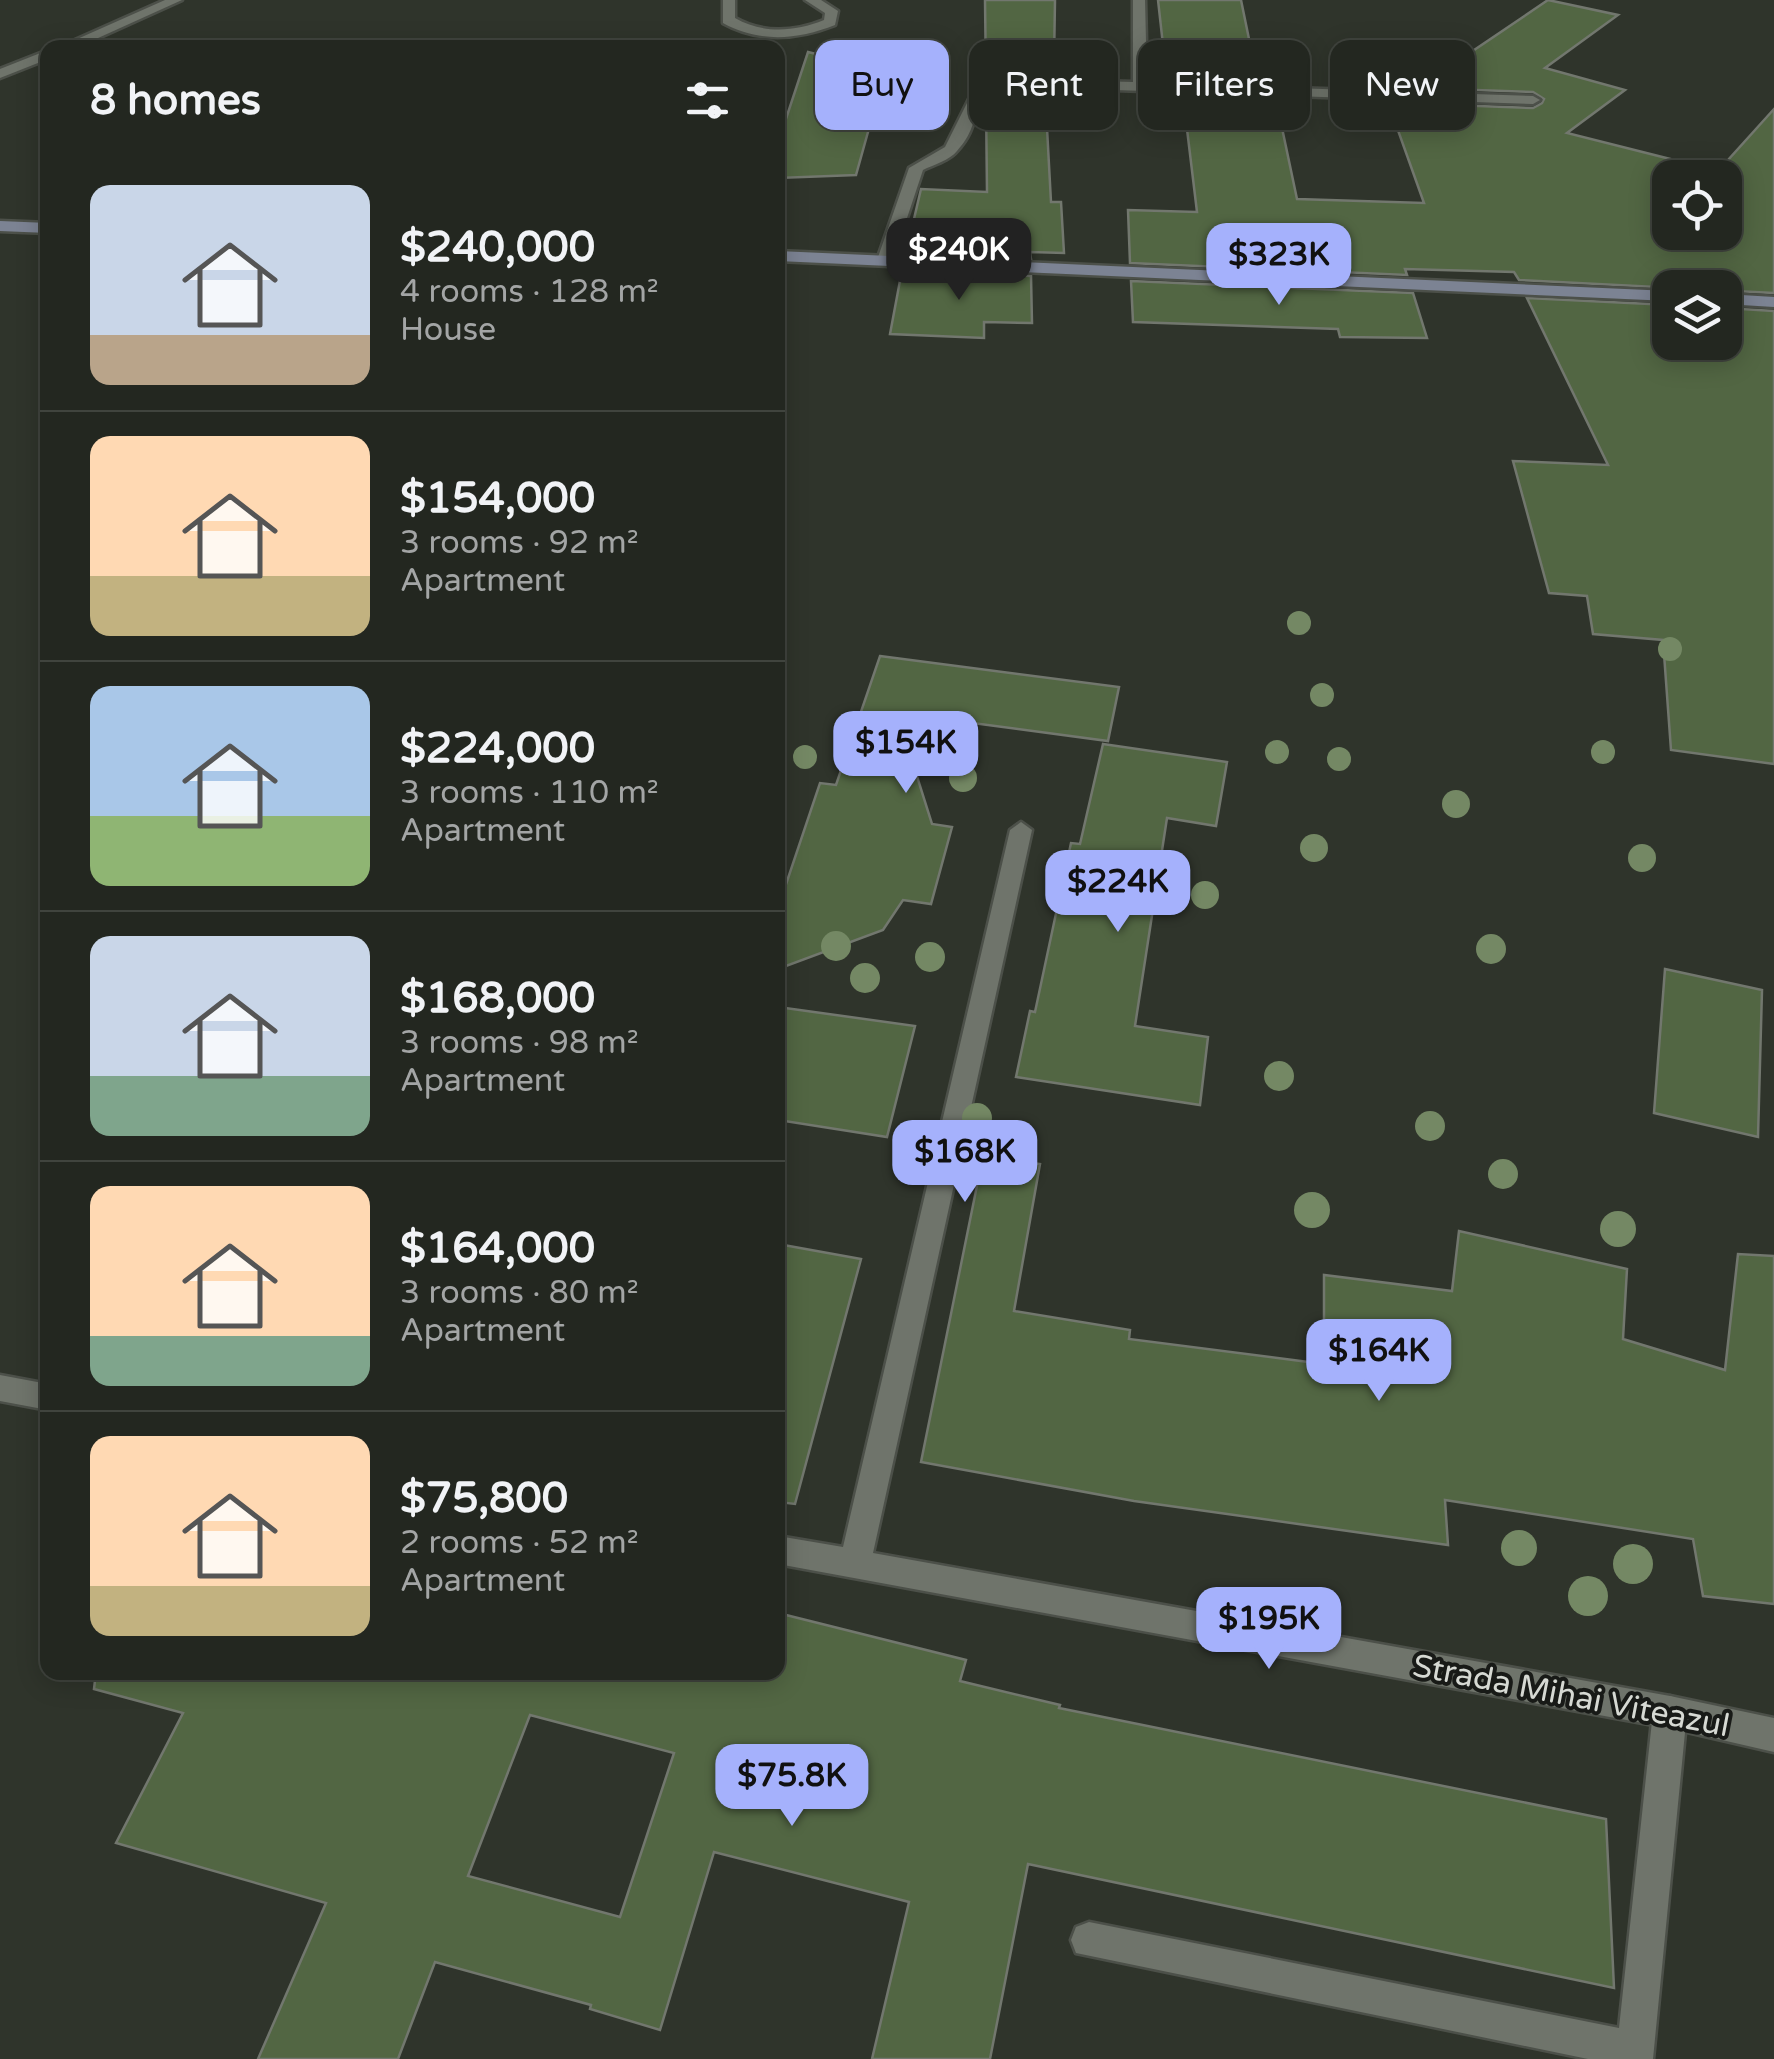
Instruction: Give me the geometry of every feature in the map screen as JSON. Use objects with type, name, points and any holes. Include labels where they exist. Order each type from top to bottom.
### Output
[{"type":"main road","points":[[0,226],[40,228]]},
{"type":"main road","points":[[785,256],[1652,295]]},
{"type":"main road","points":[[1742,300],[1774,302]]},
{"type":"street","points":[[83,40],[176,0]]},
{"type":"street","points":[[729,0],[728,20],[744,32],[778,34],[813,30],[830,22],[832,10],[811,0]]},
{"type":"street","points":[[1139,0],[1139,40]]},
{"type":"street","points":[[0,74],[40,57]]},
{"type":"street","points":[[884,260],[916,168],[951,150],[976,99],[989,88],[1025,83],[1138,86]]},
{"type":"street","points":[[1310,92],[1534,100]]},
{"type":"street","points":[[854,1566],[1021,830]]},
{"type":"street","points":[[0,1388],[40,1396]]},
{"type":"street","name":"Strada Mihai Viteazul","points":[[785,1551],[1670,1712],[1774,1735]]},
{"type":"street","points":[[1089,1940],[1634,2054],[1670,1712]]},
{"type":"building","points":[[985,0],[1055,0],[1054,40],[986,40]]},
{"type":"building","points":[[1158,0],[1241,0],[1249,40],[1162,40]]},
{"type":"building","points":[[1548,0],[1618,15],[1545,68],[1625,90],[1567,133],[1674,160],[1652,160],[1652,250],[1742,250],[1742,160],[1728,160],[1774,109],[1774,293],[1742,291],[1742,270],[1652,270],[1652,287],[1519,280],[1514,272],[1405,269],[1407,275],[1130,263],[1128,210],[1197,212],[1187,130],[1282,130],[1297,199],[1424,203],[1398,130],[1475,130],[1475,106],[1533,108],[1544,99],[1533,92],[1475,90],[1475,49]]},
{"type":"building","points":[[808,52],[815,54],[815,130],[869,130],[856,175],[785,178],[785,122]]},
{"type":"building","points":[[986,130],[1047,130],[1051,202],[1061,202],[1064,253],[1030,252],[1031,259],[906,253],[921,189],[987,192]]},
{"type":"building","points":[[902,270],[1031,276],[1032,323],[984,322],[984,338],[890,334]]},
{"type":"building","points":[[1131,281],[1413,293],[1427,338],[1340,337],[1338,329],[1133,322]]},
{"type":"building","points":[[1527,298],[1652,304],[1652,360],[1742,360],[1742,309],[1774,311],[1774,764],[1671,750],[1663,640],[1593,634],[1587,596],[1549,593],[1513,461],[1608,465]]},
{"type":"building","points":[[880,656],[1119,687],[1108,741],[897,713],[932,824],[952,827],[931,904],[903,900],[883,930],[785,966],[785,887],[820,783],[836,785]]},
{"type":"building","points":[[1103,744],[1227,762],[1216,826],[1167,818],[1135,1026],[1208,1037],[1200,1105],[1016,1077],[1030,1011],[1035,1012],[1071,843],[1080,844]]},
{"type":"building","points":[[1665,969],[1762,990],[1758,1137],[1654,1113]]},
{"type":"building","points":[[785,1008],[915,1026],[887,1137],[785,1121]]},
{"type":"building","points":[[983,1156],[1040,1164],[1014,1311],[1130,1330],[1129,1339],[1324,1364],[1324,1275],[1452,1291],[1459,1231],[1627,1269],[1623,1339],[1725,1370],[1738,1254],[1774,1256],[1774,1604],[1703,1596],[1693,1539],[1445,1500],[1448,1545],[1134,1501],[921,1462]]},
{"type":"building","points":[[785,1245],[861,1259],[795,1504],[785,1503]]},
{"type":"building","points":[[785,1615],[966,1660],[960,1681],[1060,1705],[1059,1708],[1606,1819],[1614,1988],[1028,1864],[990,2059],[872,2059],[909,1902],[714,1852],[660,2030],[590,2009],[591,2005],[435,1962],[398,2059],[258,2059],[326,1903],[116,1843],[183,1713],[94,1689],[95,1680],[785,1680]],"holes":[[[530,1715],[674,1753],[620,1917],[468,1876]]]}]
